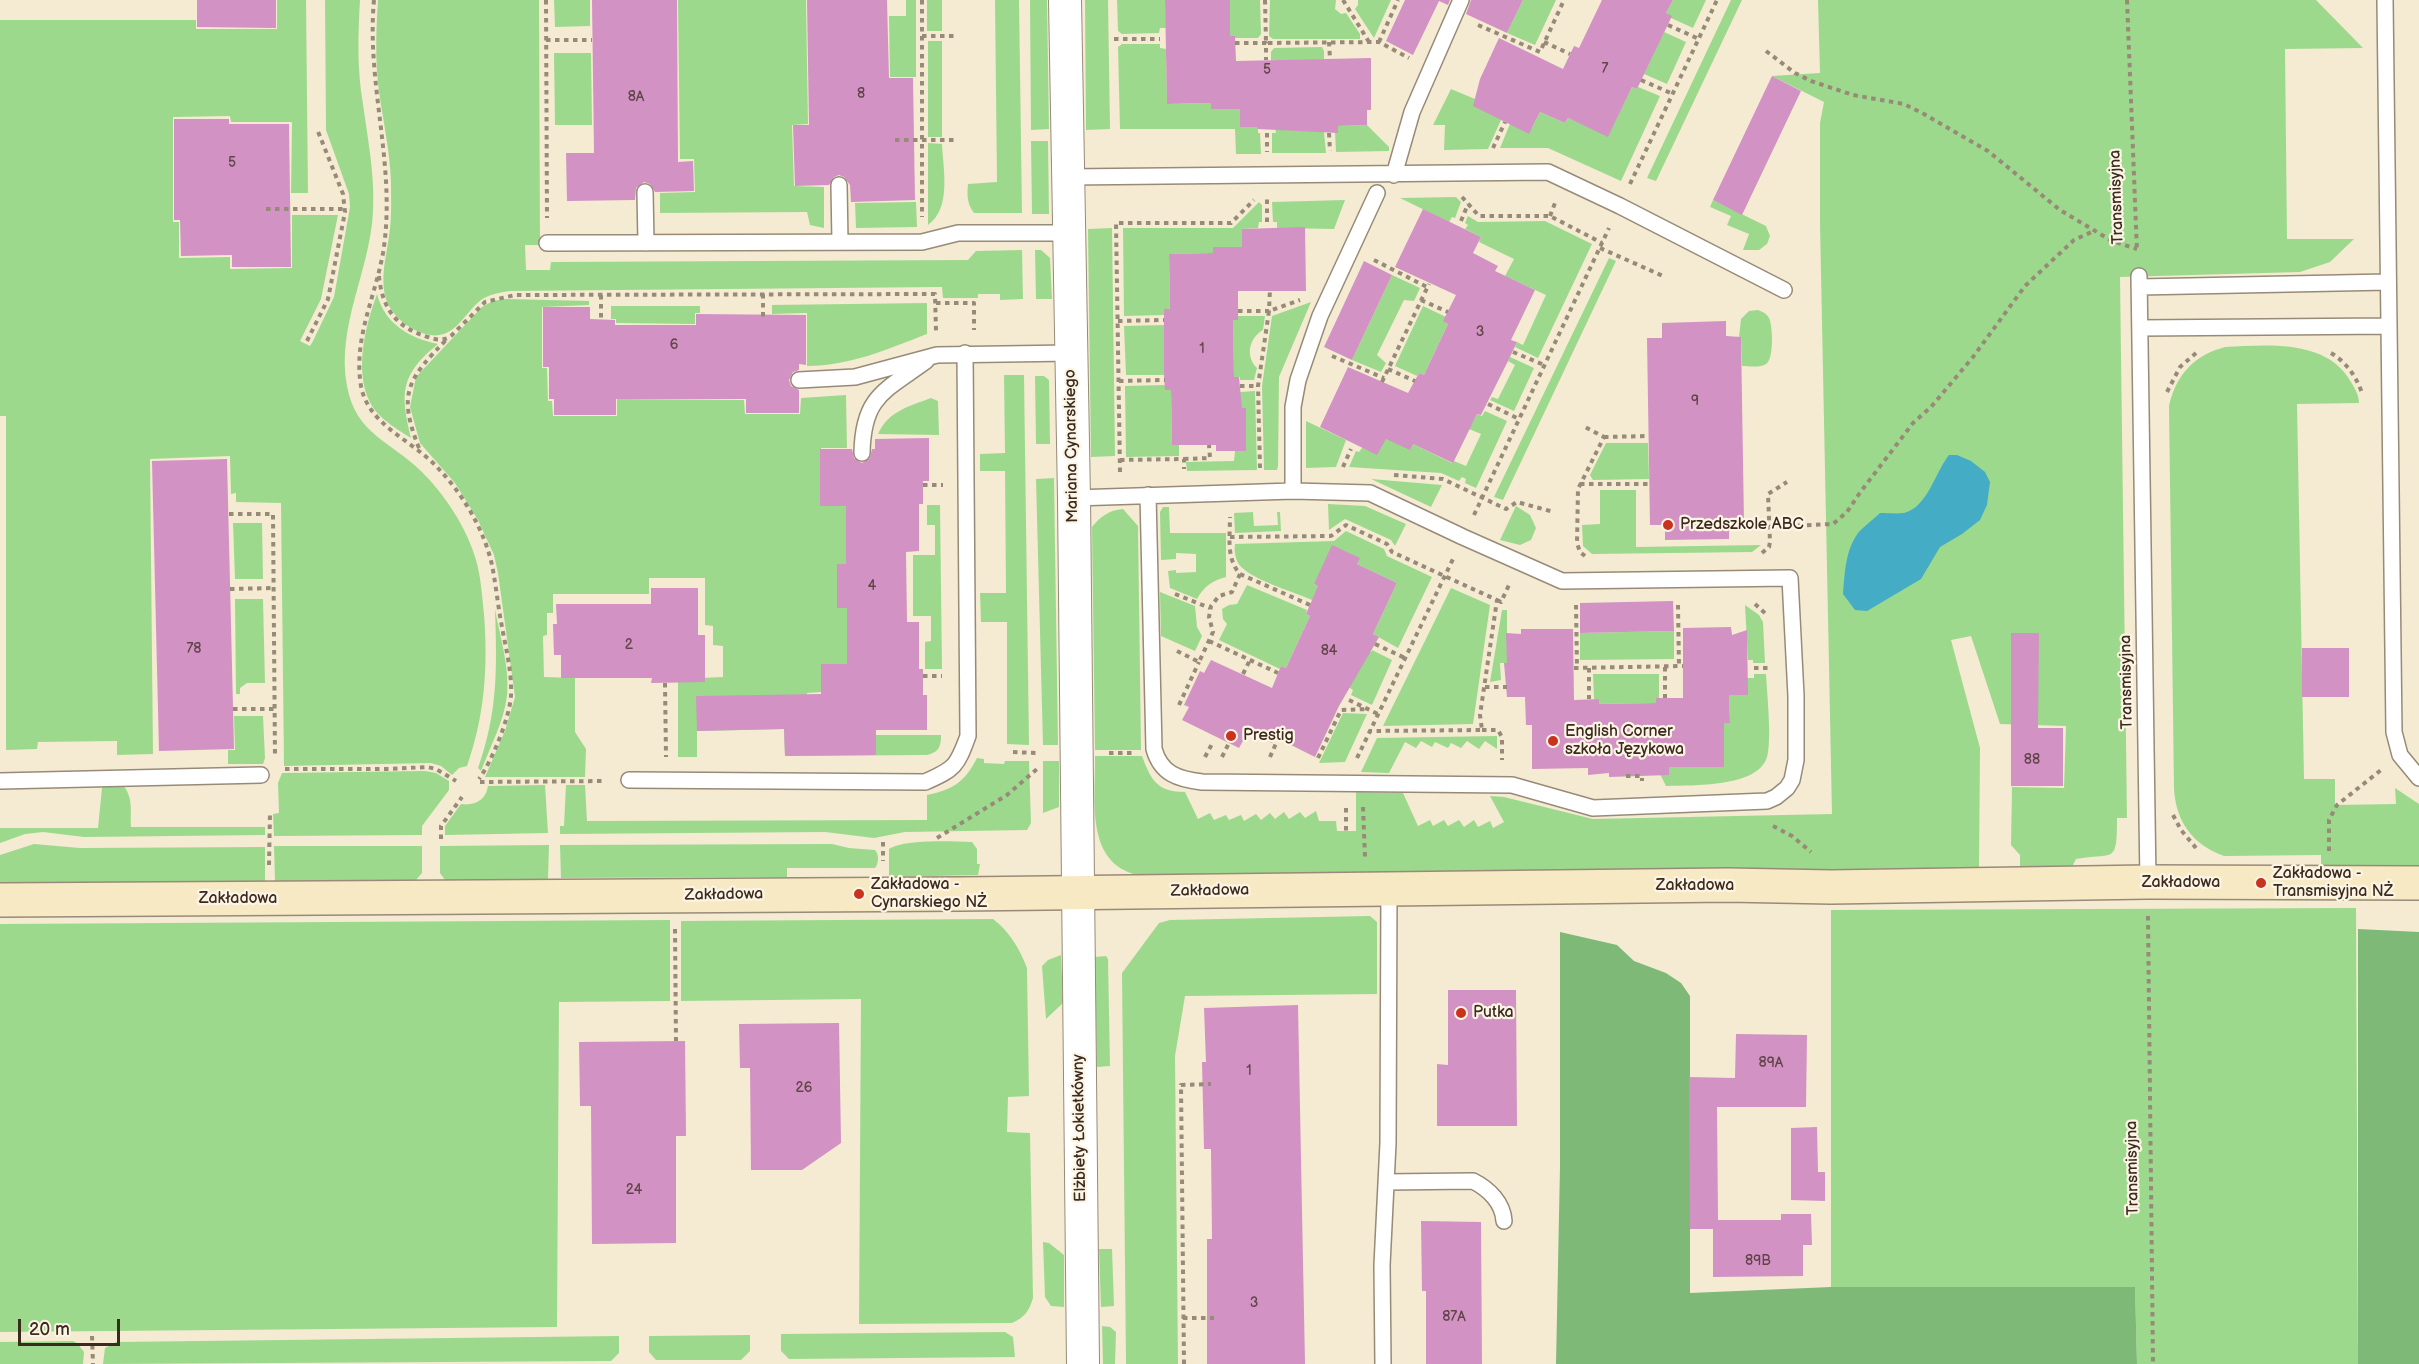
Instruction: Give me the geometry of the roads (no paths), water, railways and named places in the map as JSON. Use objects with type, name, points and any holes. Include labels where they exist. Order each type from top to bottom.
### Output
[{"type":"street","name":"Mariana Cynarskiego","points":[[1065,0],[1074,498],[1077,893]]},
{"type":"street","name":"Zakładowa","points":[[0,900],[1077,893],[1728,885],[1831,887],[2148,882],[2419,883]]},
{"type":"street","name":"Elżbiety Łokietkówny","points":[[1077,893],[1083,1364]]},
{"type":"lane","points":[[1394,175],[1412,112],[1461,0]]},
{"type":"lane","points":[[2385,0],[2394,732],[2400,755],[2419,778]]},
{"type":"lane","points":[[1068,177],[1548,172],[1784,290]]},
{"type":"lane","points":[[839,185],[840,242]]},
{"type":"lane","points":[[645,192],[645,243]]},
{"type":"lane","points":[[1293,491],[1293,407],[1298,380],[1320,316],[1377,193]]},
{"type":"lane","points":[[548,243],[922,242],[958,233],[1069,232]]},
{"type":"lane","name":"Transmisyjna","points":[[2148,882],[2139,282],[2388,282]]},
{"type":"lane","points":[[2140,327],[2389,326]]},
{"type":"lane","points":[[629,780],[925,782],[946,773],[958,761],[968,736],[970,353]]},
{"type":"lane","points":[[799,380],[855,377],[937,355],[1071,353]]},
{"type":"lane","points":[[862,453],[862,433],[874,401],[890,386],[937,355]]},
{"type":"lane","points":[[1074,498],[1148,495],[1293,491],[1370,493],[1562,581],[1790,578],[1796,696],[1796,760],[1792,780],[1784,793],[1759,802],[1593,808],[1512,785],[1202,782],[1171,776],[1160,763],[1154,748],[1148,495]]},
{"type":"lane","points":[[0,781],[268,772]]},
{"type":"lane","points":[[1379,889],[1388,1143],[1382,1265],[1383,1364]]},
{"type":"lane","points":[[1386,1182],[1473,1181],[1481,1185],[1502,1205],[1504,1221]]},
{"type":"water","points":[[1949,455],[1957,455],[1971,461],[1985,472],[1990,482],[1987,505],[1980,520],[1940,547],[1921,579],[1867,611],[1855,610],[1843,594],[1846,562],[1850,547],[1858,533],[1880,513],[1904,513],[1919,504]]},
{"type":"place","name":"Przedszkole ABC","points":[[1668,525]]},
{"type":"place","name":"Prestig","points":[[1231,736]]},
{"type":"place","name":"English Corner szkoła Językowa","points":[[1553,741]]},
{"type":"place","name":"Zakładowa - Transmisyjna NŻ","points":[[2261,883]]},
{"type":"place","name":"Zakładowa - Cynarskiego NŻ","points":[[859,894]]},
{"type":"place","name":"Putka","points":[[1461,1013]]}]
